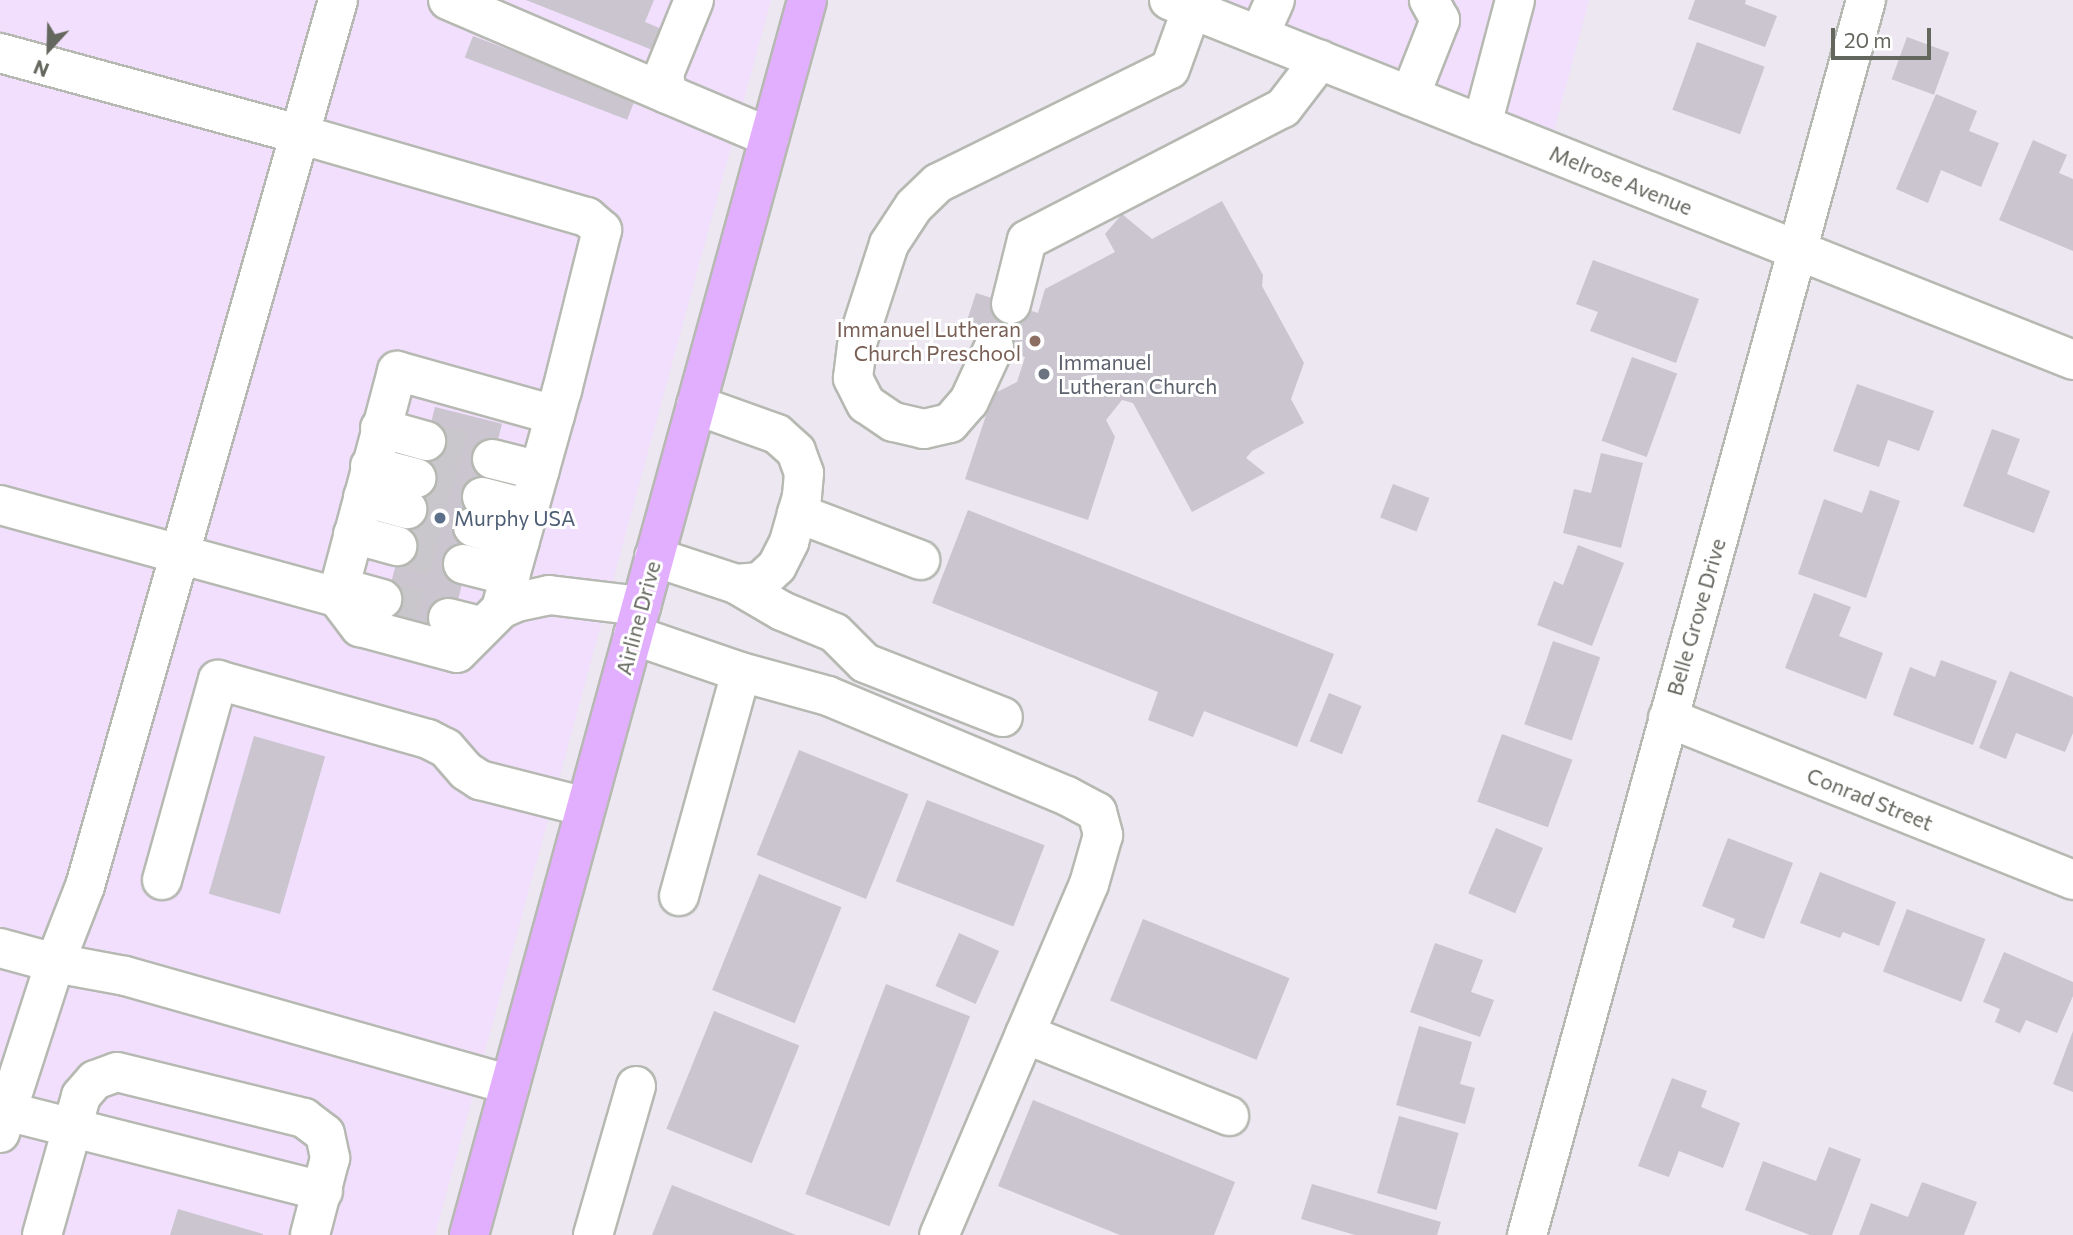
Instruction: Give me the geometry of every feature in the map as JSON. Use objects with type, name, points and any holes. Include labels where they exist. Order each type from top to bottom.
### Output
[{"type":"main road","name":"Airline Drive","points":[[469,1235],[769,137],[802,1]]},
{"type":"street","points":[[323,1191],[73,1128],[3,1122],[12,1053],[55,963],[85,886],[338,0]]},
{"type":"street","points":[[448,0],[769,137]]},
{"type":"street","points":[[667,94],[664,74],[694,0]]},
{"type":"street","points":[[1259,36],[1275,0]]},
{"type":"street","points":[[1410,96],[1440,20],[1429,0]]},
{"type":"street","points":[[1482,125],[1515,0]]},
{"type":"street","name":"Belle Grove Drive","points":[[1530,1234],[1668,718],[1866,0]]},
{"type":"street","points":[[994,347],[969,401],[950,423],[924,429],[893,422],[866,404],[853,378],[858,340],[889,244],[914,206],[938,183],[1170,69],[1186,3]]},
{"type":"street","name":"Melrose Avenue","points":[[1186,3],[1259,36],[2073,360]]},
{"type":"street","points":[[0,53],[299,134],[587,217],[602,230],[555,415],[540,471],[499,580],[457,653],[360,627],[338,592],[400,360],[555,415]]},
{"type":"street","points":[[1011,304],[1027,240],[1283,108],[1320,60]]},
{"type":"street","points":[[696,405],[777,434],[796,451],[804,473],[797,513],[777,566],[760,582],[736,584]]},
{"type":"street","points":[[380,428],[426,441]]},
{"type":"street","points":[[492,459],[540,471]]},
{"type":"street","points":[[367,481],[411,494]]},
{"type":"street","points":[[0,505],[338,592],[382,598]]},
{"type":"street","points":[[477,512],[499,580]]},
{"type":"street","points":[[797,513],[920,560]]},
{"type":"street","points":[[353,534],[397,546]]},
{"type":"street","points":[[654,557],[736,584],[782,611],[835,633],[865,663],[1003,717]]},
{"type":"street","points":[[463,564],[499,580],[637,621],[741,672],[828,696],[1067,796],[1097,812],[1103,835],[1089,884],[1025,1034],[948,1232]]},
{"type":"street","points":[[679,896],[741,672]]},
{"type":"street","points":[[162,880],[218,680],[428,739],[446,748],[466,772],[481,780],[586,807]]},
{"type":"street","name":"Conrad Street","points":[[1668,718],[2073,880]]},
{"type":"street","points":[[0,948],[55,963],[125,976],[510,1085]]},
{"type":"street","points":[[1025,1034],[1228,1115]]},
{"type":"street","points":[[42,1235],[82,1097],[95,1080],[117,1072],[304,1118],[325,1134],[330,1158],[310,1235]]},
{"type":"street","points":[[593,1235],[636,1086]]},
{"type":"shaded area","points":[[0,0],[771,0],[435,1235],[0,1235]]},
{"type":"shaded area","points":[[1213,0],[1589,0],[1552,138]]},
{"type":"building","points":[[526,0],[654,0],[645,22],[664,30],[655,51]]},
{"type":"building","points":[[1695,0],[1746,0],[1745,4],[1777,16],[1765,47],[1688,19]]},
{"type":"building","points":[[473,36],[635,98],[627,120],[465,57]]},
{"type":"building","points":[[1907,37],[1949,52],[1934,95],[1892,79]]},
{"type":"building","points":[[1697,42],[1765,67],[1740,134],[1672,110]]},
{"type":"building","points":[[1936,94],[1977,111],[1969,131],[1999,143],[1981,187],[1941,170],[1928,203],[1896,189]]},
{"type":"building","points":[[2033,140],[2067,155],[2059,173],[2073,179],[2073,251],[1999,220]]},
{"type":"building","points":[[1222,201],[1263,275],[1262,286],[1304,363],[1291,399],[1304,423],[1252,451],[1246,458],[1265,473],[1192,512],[1133,403],[1122,400],[1106,420],[1115,437],[1088,520],[965,479],[993,394],[1017,382],[1025,357],[962,336],[976,293],[1038,313],[1045,289],[1115,252],[1105,234],[1122,214],[1152,239]]},
{"type":"building","points":[[1593,260],[1699,299],[1676,363],[1590,331],[1598,312],[1576,304]]},
{"type":"building","points":[[1632,357],[1677,373],[1647,457],[1602,441]]},
{"type":"building","points":[[1857,384],[1934,411],[1919,451],[1888,440],[1879,467],[1833,451]]},
{"type":"building","name":"Murphy USA","points":[[435,407],[502,424],[449,636],[382,619]]},
{"type":"building","points":[[1992,429],[2020,439],[2007,474],[2050,491],[2034,533],[1963,506]]},
{"type":"building","points":[[1601,453],[1643,463],[1621,548],[1563,533],[1574,489],[1591,493]]},
{"type":"building","points":[[1393,484],[1429,498],[1417,532],[1380,518]]},
{"type":"building","points":[[1870,490],[1900,501],[1866,598],[1798,574],[1824,499],[1862,513]]},
{"type":"building","points":[[968,510],[1334,654],[1297,747],[1204,711],[1193,737],[1148,720],[1158,692],[932,603]]},
{"type":"building","points":[[1578,545],[1624,563],[1592,646],[1537,625],[1554,581],[1563,585]]},
{"type":"building","points":[[1814,593],[1851,607],[1839,636],[1883,653],[1866,699],[1785,668]]},
{"type":"building","points":[[1553,641],[1600,657],[1572,740],[1524,724]]},
{"type":"building","points":[[1941,660],[1997,681],[1973,745],[1893,715],[1910,667],[1935,677]]},
{"type":"building","points":[[2010,671],[2073,697],[2073,733],[2065,752],[2016,733],[2006,759],[1979,748]]},
{"type":"building","points":[[1329,693],[1361,706],[1342,754],[1310,741]]},
{"type":"building","points":[[1502,734],[1572,760],[1548,827],[1477,802]]},
{"type":"building","points":[[254,736],[325,756],[280,914],[209,894]]},
{"type":"building","points":[[799,750],[908,794],[866,899],[757,855]]},
{"type":"building","points":[[927,800],[1045,845],[1013,926],[896,881]]},
{"type":"building","points":[[1496,828],[1543,848],[1515,913],[1468,893]]},
{"type":"building","points":[[1728,838],[1793,863],[1764,939],[1732,927],[1735,919],[1702,906]]},
{"type":"building","points":[[1820,872],[1896,902],[1879,946],[1843,932],[1840,938],[1800,923]]},
{"type":"building","points":[[759,874],[842,907],[795,1023],[712,990]]},
{"type":"building","points":[[1907,909],[1985,939],[1961,1002],[1883,972]]},
{"type":"building","points":[[1143,919],[1289,978],[1257,1060],[1110,1001]]},
{"type":"building","points":[[959,933],[999,951],[976,1004],[935,986]]},
{"type":"building","points":[[1435,943],[1483,960],[1471,992],[1494,1000],[1480,1037],[1410,1012]]},
{"type":"building","points":[[2004,952],[2073,982],[2073,996],[2057,1033],[2026,1020],[2020,1033],[1995,1022],[2000,1009],[1983,1002]]},
{"type":"building","points":[[886,984],[970,1016],[889,1226],[805,1194]]},
{"type":"building","points":[[714,1011],[799,1045],[752,1163],[666,1129]]},
{"type":"building","points":[[1419,1026],[1472,1042],[1460,1084],[1475,1088],[1465,1124],[1396,1105]]},
{"type":"building","points":[[2073,1031],[2073,1092],[2053,1084]]},
{"type":"building","points":[[1672,1078],[1707,1091],[1701,1107],[1740,1123],[1723,1168],[1679,1151],[1669,1177],[1638,1166]]},
{"type":"building","points":[[1033,1100],[1235,1182],[1214,1235],[1120,1235],[998,1186]]},
{"type":"building","points":[[1399,1116],[1459,1133],[1437,1210],[1377,1193]]},
{"type":"building","points":[[1829,1147],[1861,1159],[1832,1235],[1810,1235],[1745,1210],[1763,1161],[1816,1181]]},
{"type":"building","points":[[1922,1182],[1977,1202],[1964,1235],[1859,1235],[1871,1203],[1908,1217]]},
{"type":"building","points":[[1312,1184],[1441,1222],[1437,1235],[1355,1235],[1301,1219]]},
{"type":"building","points":[[672,1185],[796,1235],[652,1235]]},
{"type":"building","points":[[178,1209],[263,1234],[263,1235],[170,1235]]},
{"type":"tunnel","points":[[426,441],[492,459]]},
{"type":"tunnel","points":[[416,478],[482,497]]},
{"type":"tunnel","points":[[407,509],[473,527]]},
{"type":"tunnel","points":[[397,546],[463,564]]},
{"type":"tunnel","points":[[382,599],[448,618]]},
{"type":"place","name":"Immanuel Lutheran Church Preschool","points":[[1035,341]]},
{"type":"place","name":"Immanuel Lutheran Church","points":[[1044,374]]},
{"type":"place","name":"Murphy USA","points":[[440,518]]}]
